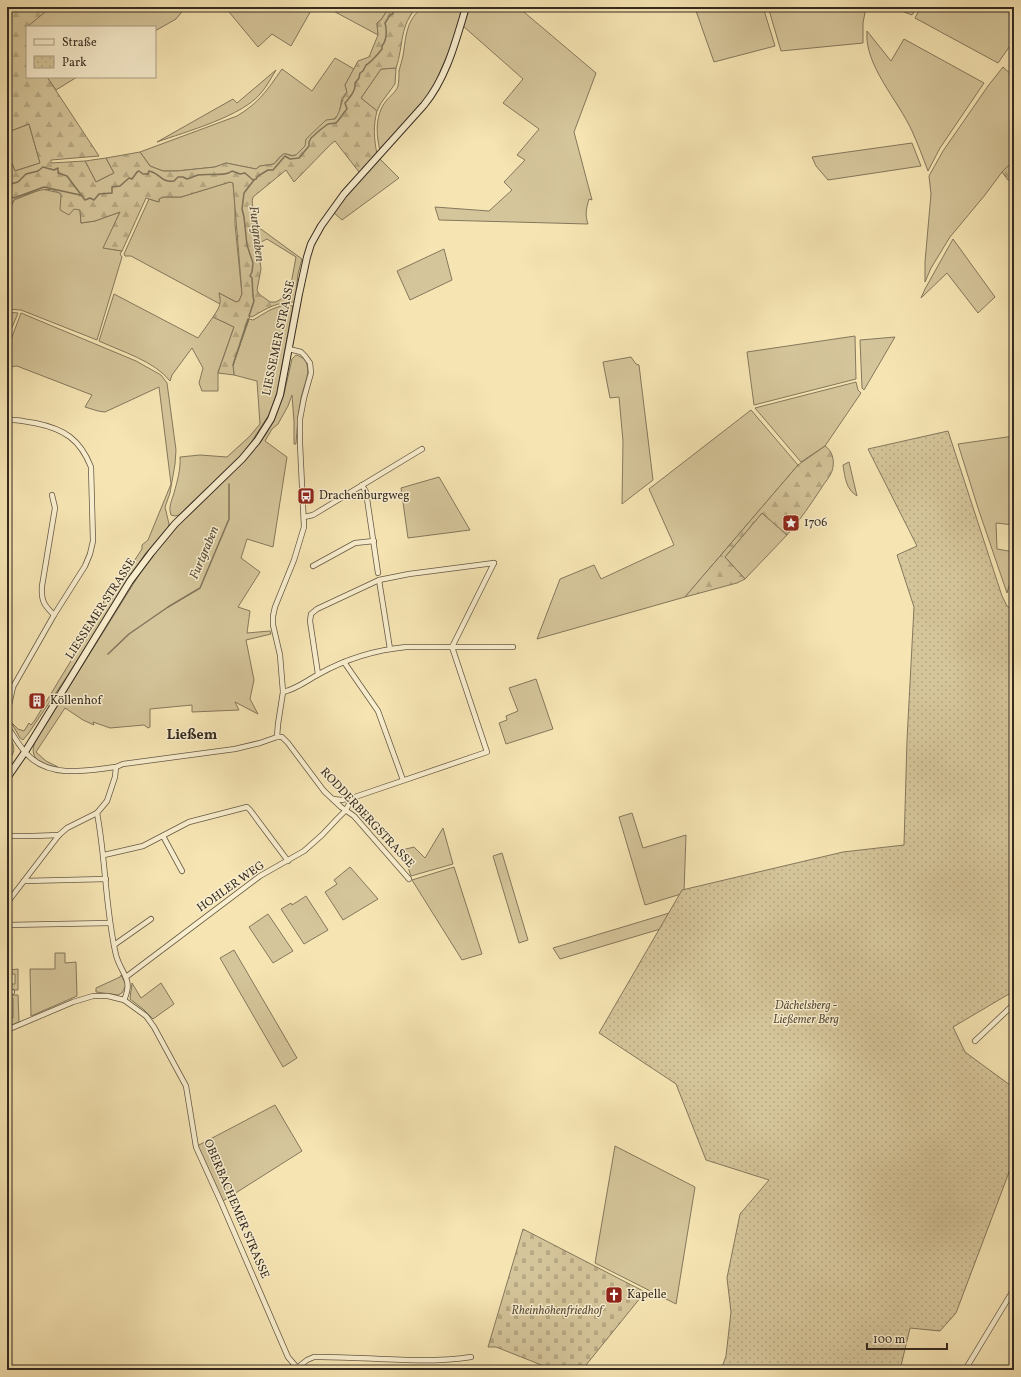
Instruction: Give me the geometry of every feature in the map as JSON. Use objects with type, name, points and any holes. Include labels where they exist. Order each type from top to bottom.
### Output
[{"type":"street","name":"LIESSEMER STRASSE","points":[[7,778],[25,752],[130,581],[175,524],[242,459],[257,442],[271,419],[280,395],[307,257],[316,234],[344,194],[432,94],[447,65],[466,7]]},
{"type":"street","points":[[7,726],[25,752],[40,765],[67,772],[116,767],[123,764],[235,749],[277,737],[279,710],[283,692],[280,655],[273,625],[273,616],[275,607],[294,560],[304,527],[300,419],[310,373],[310,363],[301,352],[289,350]]},
{"type":"street","points":[[7,420],[51,426],[66,433],[78,444],[88,459],[91,467],[93,516],[92,548],[85,566],[13,687],[7,714]]},
{"type":"street","points":[[304,518],[422,449]]},
{"type":"street","points":[[362,485],[366,492],[378,573]]},
{"type":"street","points":[[52,495],[56,508],[41,597],[45,605],[54,616]]},
{"type":"street","points":[[313,566],[355,544],[374,541]]},
{"type":"street","points":[[318,674],[310,626],[311,614],[317,609],[379,580],[409,574],[494,563],[452,647],[487,752],[352,798],[341,800],[333,799]]},
{"type":"street","points":[[379,580],[390,648]]},
{"type":"street","points":[[283,692],[292,690],[318,674],[344,662],[390,648],[513,647]]},
{"type":"street","points":[[344,662],[378,711],[403,780]]},
{"type":"street","name":"RODDERBERGSTRASSE","points":[[277,737],[288,742],[324,791],[341,807],[354,816],[410,879]]},
{"type":"street","points":[[7,902],[59,835],[66,828],[97,812],[106,801],[115,777],[116,767]]},
{"type":"street","name":"HOHLER WEG","points":[[126,977],[254,881],[309,847],[346,810],[352,798]]},
{"type":"street","points":[[104,855],[143,846],[189,822],[247,807],[288,861]]},
{"type":"street","points":[[97,812],[104,855],[110,922],[114,945],[117,957],[129,985],[124,1000]]},
{"type":"street","points":[[7,836],[59,835]]},
{"type":"street","points":[[163,836],[182,872]]},
{"type":"street","points":[[24,881],[106,879]]},
{"type":"street","points":[[114,945],[151,919]]},
{"type":"street","points":[[7,925],[110,922]]},
{"type":"street","name":"OBERBACHEMER STRASSE","points":[[7,1030],[85,997],[101,996],[124,1000],[142,1012],[149,1020],[186,1086],[196,1147],[288,1357],[298,1369]]},
{"type":"street","points":[[975,1041],[1014,1004]]},
{"type":"street","points":[[965,1370],[1014,1289]]},
{"type":"street","points":[[298,1369],[307,1360],[314,1357],[436,1360],[471,1357]]},
{"type":"green space","points":[[7,7],[51,7],[28,26],[26,26],[26,78],[48,78],[99,156],[51,160],[51,163],[85,161],[96,182],[114,173],[106,158],[140,152],[150,166],[163,171],[215,167],[226,163],[256,169],[260,166],[274,164],[283,154],[292,156],[296,155],[305,146],[306,139],[326,120],[335,119],[337,116],[347,92],[345,85],[358,61],[369,57],[378,35],[377,23],[381,20],[388,9],[385,7],[418,7],[408,20],[405,28],[396,68],[381,69],[361,98],[377,111],[374,132],[377,154],[359,172],[335,141],[294,182],[286,170],[253,197],[252,204],[255,217],[254,224],[302,259],[298,274],[295,302],[277,304],[252,317],[250,316],[233,365],[234,375],[218,373],[234,327],[213,317],[219,306],[219,293],[236,302],[239,301],[242,294],[233,183],[230,182],[181,197],[163,197],[159,199],[159,202],[146,198],[122,251],[103,248],[120,212],[95,221],[81,223],[80,210],[74,209],[69,215],[60,210],[61,195],[56,191],[44,190],[31,193],[14,200],[7,215],[7,151],[15,171],[40,163],[29,124],[8,132]],"holes":[[[267,239],[296,257],[289,295],[284,295],[276,302],[270,302],[259,294],[257,290],[261,269],[258,246],[259,243]]]},
{"type":"green space","points":[[51,7],[186,7],[176,19],[156,30],[156,26],[28,25]]},
{"type":"green space","points":[[225,7],[313,7],[291,46],[272,34],[258,47]]},
{"type":"green space","points":[[326,7],[385,7],[388,9],[381,20],[377,23],[378,35]]},
{"type":"green space","points":[[424,7],[463,7],[453,42],[431,92],[380,151],[377,131],[378,118],[382,106],[398,86],[399,71],[410,22],[418,11]]},
{"type":"green space","points":[[469,7],[518,7],[596,73],[574,132],[592,200],[589,199],[587,209],[586,218],[588,224],[439,220],[435,207],[489,211],[512,190],[504,182],[525,160],[517,155],[539,129],[503,103],[523,79],[463,26]]},
{"type":"green space","points":[[763,7],[775,46],[714,62],[695,8]]},
{"type":"green space","points":[[866,7],[863,23],[863,43],[781,51],[769,10]]},
{"type":"green space","points":[[891,7],[917,7],[912,15]]},
{"type":"green space","points":[[921,7],[1014,7],[1014,40],[998,63],[915,18]]},
{"type":"green space","points":[[867,31],[891,61],[904,39],[984,83],[940,148],[928,171],[906,119],[876,69],[867,44]]},
{"type":"green space","points":[[335,58],[354,69],[345,85],[347,92],[342,98],[339,114],[296,155],[284,154],[274,164],[260,166],[256,169],[226,163],[215,167],[163,171],[150,166],[140,152],[237,116],[257,101],[282,69],[312,91]]},
{"type":"green space","points":[[1003,67],[1014,77],[1014,160],[1002,172],[950,237],[931,268],[925,282],[925,262],[931,194],[929,176],[943,151]]},
{"type":"green space","points":[[396,68],[395,84],[377,111],[361,98],[381,69]]},
{"type":"green space","points":[[276,70],[261,93],[253,101],[241,109],[213,122],[157,142],[233,99],[237,103]]},
{"type":"green space","points":[[48,78],[75,78],[56,90]]},
{"type":"green space","points":[[29,124],[40,163],[15,171],[7,151],[7,129],[8,132]]},
{"type":"green space","points":[[912,143],[921,166],[828,180],[816,166],[812,157]]},
{"type":"green space","points":[[106,158],[114,173],[96,182],[85,161]]},
{"type":"green space","points":[[379,158],[399,178],[342,220],[333,212],[345,194]]},
{"type":"green space","points":[[1014,160],[1014,178],[1008,180],[1002,172]]},
{"type":"green space","points":[[230,182],[233,183],[235,224],[242,294],[239,301],[236,302],[219,293],[221,301],[220,304],[131,256],[125,256],[124,254],[149,199],[159,202],[159,199],[163,197],[181,197]]},
{"type":"green space","points":[[42,189],[60,193],[74,208],[80,210],[81,223],[95,221],[120,212],[104,248],[122,251],[120,254],[122,257],[97,340],[21,310],[7,309],[7,215],[14,200]]},
{"type":"green space","points":[[953,239],[995,297],[978,313],[947,273],[921,298]]},
{"type":"green space","points":[[444,249],[452,280],[410,300],[397,271]]},
{"type":"green space","points":[[114,294],[198,338],[213,317],[234,327],[218,372],[218,391],[202,391],[199,383],[203,368],[192,348],[172,375],[170,381],[147,362],[99,341]]},
{"type":"green space","points":[[283,305],[293,306],[277,392],[270,413],[242,454],[179,515],[171,515],[170,506],[180,466],[180,457],[200,455],[227,457],[249,437],[260,424],[257,381],[234,375],[233,365],[249,319],[253,320],[270,310]]},
{"type":"green space","points":[[7,312],[18,313],[7,340]]},
{"type":"green space","points":[[21,313],[136,361],[161,375],[167,383],[176,450],[170,493],[165,507],[169,524],[168,527],[145,554],[66,678],[23,740],[20,738],[11,722],[18,729],[24,731],[29,723],[31,725],[35,720],[75,654],[74,653],[99,615],[107,595],[111,596],[142,549],[142,545],[148,540],[171,484],[159,387],[105,412],[85,407],[92,395],[17,366],[7,367],[7,350]]},
{"type":"green space","points":[[855,336],[856,379],[754,405],[747,352]]},
{"type":"green space","points":[[895,337],[864,390],[862,388],[860,340]]},
{"type":"green space","points":[[296,355],[305,360],[308,369],[300,404],[296,444],[294,444],[292,395],[278,424],[272,429],[265,441],[287,457],[273,547],[247,539],[241,558],[260,572],[238,607],[250,611],[247,633],[270,631],[271,634],[246,640],[254,680],[250,699],[258,714],[235,702],[239,710],[192,712],[192,705],[150,709],[150,727],[148,728],[144,725],[110,728],[93,722],[94,725],[83,720],[65,708],[36,752],[46,761],[58,767],[41,763],[37,760],[33,752],[36,740],[142,570],[163,542],[183,520],[243,461],[266,434],[284,394],[292,359]]},
{"type":"green space","points":[[631,357],[636,364],[639,365],[653,480],[622,504],[623,441],[619,397],[610,398],[603,362]]},
{"type":"green space","points":[[856,382],[858,390],[861,393],[825,446],[801,462],[755,408]]},
{"type":"green space","points":[[751,410],[798,465],[685,597],[537,639],[560,579],[594,565],[601,579],[674,545],[649,489]]},
{"type":"green space","name":"Dächelsberg - Ließemer Berg","points":[[948,431],[1002,596],[1007,606],[1014,612],[1014,991],[953,1027],[965,1052],[1014,1088],[1014,1159],[956,1313],[940,1331],[910,1328],[900,1370],[721,1370],[726,1356],[731,1312],[727,1278],[740,1214],[769,1180],[706,1160],[676,1084],[599,1033],[682,890],[843,852],[904,845],[907,740],[914,607],[897,555],[917,546],[868,449]]},
{"type":"green space","points":[[1014,436],[1014,525],[996,523],[997,549],[1014,552],[1014,569],[1007,593],[958,444]]},
{"type":"green space","points":[[825,446],[828,448],[833,457],[833,468],[831,473],[805,512],[787,535],[762,513],[725,557],[745,579],[737,583],[685,597],[798,465]]},
{"type":"green space","points":[[849,462],[857,496],[850,490],[845,479],[843,465]]},
{"type":"green space","points":[[439,477],[470,530],[408,538],[401,488]]},
{"type":"green space","points":[[762,513],[787,535],[745,579],[725,557]]},
{"type":"green space","points":[[536,679],[553,729],[506,744],[499,723],[507,720],[506,716],[518,711],[509,688]]},
{"type":"green space","points":[[8,735],[14,749],[7,763],[7,737]]},
{"type":"green space","points":[[632,813],[643,848],[686,835],[684,892],[681,894],[645,905],[619,817]]},
{"type":"green space","points":[[443,828],[453,864],[411,876],[402,850],[414,847],[425,858]]},
{"type":"green space","points":[[502,853],[528,940],[519,943],[493,856]]},
{"type":"green space","points":[[350,867],[378,899],[343,920],[325,892],[337,884],[334,880]]},
{"type":"green space","points":[[454,867],[482,954],[462,960],[412,880]]},
{"type":"green space","points":[[306,896],[328,930],[304,944],[281,909],[291,903],[292,905]]},
{"type":"green space","points":[[676,911],[667,927],[560,959],[553,948]]},
{"type":"green space","points":[[268,914],[293,951],[273,963],[249,927]]},
{"type":"green space","points":[[234,950],[297,1058],[283,1067],[220,958]]},
{"type":"green space","points":[[55,953],[65,953],[65,963],[76,962],[77,996],[31,1016],[30,969],[55,969]]},
{"type":"green space","points":[[18,969],[18,990],[7,990],[7,984],[15,984],[15,974],[9,974],[9,970]]},
{"type":"green space","points":[[121,975],[126,985],[122,993],[118,995],[96,992],[96,988],[120,977]]},
{"type":"green space","points":[[132,983],[141,998],[161,983],[174,1004],[153,1019],[130,999]]},
{"type":"green space","points":[[7,995],[18,995],[19,1022],[7,1027],[7,1018],[13,1018],[13,998],[7,998]]},
{"type":"green space","points":[[275,1105],[302,1151],[223,1201],[197,1146]]},
{"type":"green space","points":[[615,1146],[695,1187],[676,1304],[595,1263]]},
{"type":"green space","name":"Rheinhöhenfriedhof","points":[[523,1229],[645,1292],[582,1370],[554,1370],[496,1347],[488,1347]]},
{"type":"waterway","points":[[7,185],[18,182],[26,174],[38,171],[43,167],[54,170],[58,168],[58,173],[67,176],[85,200],[90,198],[94,200],[99,194],[112,193],[112,187],[120,186],[129,178],[132,179],[139,171],[143,174],[148,174],[149,171],[153,172],[166,181],[174,181],[178,177],[187,179],[202,174],[225,174],[232,171],[240,174],[245,173],[253,180],[256,179],[268,170],[273,170],[285,156],[290,159],[299,158],[309,146],[311,138],[328,124],[336,123],[347,109],[345,103],[354,91],[355,83],[359,78],[360,73],[382,49],[386,35],[385,23],[390,15],[393,14],[394,7]]},
{"type":"waterway","name":"Furtgraben","points":[[249,316],[254,301],[252,278],[250,276],[253,263],[247,245],[242,209],[244,193],[254,180]]},
{"type":"waterway","points":[[7,196],[14,198],[44,187],[80,195]]},
{"type":"waterway","name":"Furtgraben","points":[[233,365],[248,319]]},
{"type":"waterway","name":"Furtgraben","points":[[108,654],[129,634],[168,607],[200,588],[229,519],[229,484]]},
{"type":"place","name":"Drachenburgweg","points":[[306,496]]},
{"type":"place","name":"1706","points":[[791,523]]},
{"type":"place","name":"Köllenhof","points":[[37,701]]},
{"type":"place","name":"Kapelle","points":[[614,1295]]},
{"type":"district","name":"Ließem","points":[[192,735]]}]
